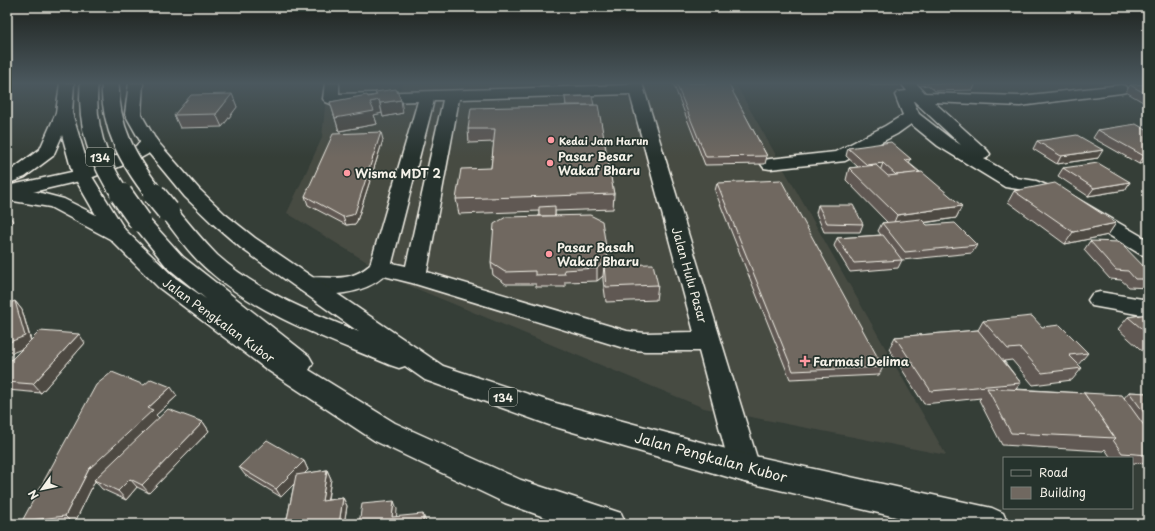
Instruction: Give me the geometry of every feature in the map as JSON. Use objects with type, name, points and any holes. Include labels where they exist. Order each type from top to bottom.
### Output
[{"type":"main road","name":"Jalan Pengkalan Kubor","points":[[65,108],[64,113],[82,175],[117,234],[166,282],[275,362],[385,432],[516,493],[585,519],[610,524]]},
{"type":"main road","name":"Jalan Pengkalan Kubor","points":[[88,108],[91,128],[97,150],[110,179],[121,197],[175,262],[385,432]]},
{"type":"main road","name":"Jalan Pengkalan Kubor","points":[[112,108],[115,123],[122,143],[133,165],[148,188],[208,259],[246,287],[314,323],[434,373],[552,414],[745,468],[992,524]]},
{"type":"main road","name":"Jalan Pengkalan Kubor","points":[[134,108],[133,114],[148,142],[192,193],[219,219],[248,243],[308,285],[333,300],[434,373]]},
{"type":"main road","points":[[308,285],[341,287],[353,285],[365,280],[380,268],[424,108]]},
{"type":"main road","points":[[415,276],[449,108]]},
{"type":"main road","name":"Jalan Hulu Pasar","points":[[642,108],[745,468]]},
{"type":"main road","points":[[908,108],[912,116],[944,142],[1012,183],[1029,184]]},
{"type":"main road","points":[[933,108],[985,156],[1029,184],[1062,198],[1148,249]]},
{"type":"main road","points":[[7,178],[19,173],[47,152],[64,113]]},
{"type":"main road","points":[[770,164],[839,157],[891,130],[912,116]]},
{"type":"main road","points":[[7,193],[82,175],[133,155],[142,150],[148,142]]},
{"type":"main road","points":[[7,193],[57,203],[117,234]]},
{"type":"main road","points":[[380,268],[415,276],[627,340],[645,342],[709,341]]},
{"type":"main road","points":[[1100,300],[1148,308]]},
{"type":"shaded area","name":"Pasar Besar Wakaf Bharu","points":[[325,108],[749,108],[946,455],[704,408],[398,281],[287,213],[322,138]]},
{"type":"building","points":[[180,108],[221,108],[216,114],[174,115]]},
{"type":"building","points":[[332,108],[373,108],[374,111],[335,118]]},
{"type":"building","name":"Pasar Besar Wakaf Bharu","points":[[471,108],[598,108],[614,194],[456,199],[461,169],[491,168],[495,129],[468,129]]},
{"type":"building","points":[[686,108],[741,108],[767,156],[706,157]]},
{"type":"building","points":[[1136,124],[1148,131],[1148,155],[1144,156],[1098,130]]},
{"type":"building","name":"Wisma MDT 2","points":[[381,132],[355,213],[343,217],[305,196],[333,134]]},
{"type":"building","points":[[1077,135],[1103,150],[1061,156],[1037,141]]},
{"type":"building","points":[[891,142],[911,159],[905,160],[920,173],[896,175],[883,163],[867,165],[848,148]]},
{"type":"building","points":[[1098,163],[1130,182],[1094,188],[1063,168]]},
{"type":"building","points":[[876,165],[888,176],[922,172],[962,206],[897,215],[849,168]]},
{"type":"building","points":[[781,180],[883,367],[793,371],[717,183]]},
{"type":"building","points":[[1055,183],[1116,223],[1073,232],[1014,191]]},
{"type":"building","points":[[818,205],[853,205],[863,224],[827,223]]},
{"type":"building","points":[[555,206],[555,216],[539,216],[539,207]]},
{"type":"building","name":"Pasar Basah Wakaf Bharu","points":[[590,215],[602,221],[608,260],[597,268],[564,270],[565,274],[535,275],[535,271],[505,272],[491,263],[494,224],[506,217]]},
{"type":"building","points":[[921,219],[927,225],[955,223],[977,245],[905,252],[882,223]]},
{"type":"building","points":[[883,235],[902,260],[854,263],[837,238]]},
{"type":"building","points":[[1090,241],[1120,242],[1148,271],[1148,279],[1135,279],[1128,271],[1116,270]]},
{"type":"building","points":[[653,264],[658,285],[606,287],[604,265]]},
{"type":"building","points":[[15,301],[25,336],[7,343],[7,304]]},
{"type":"building","points":[[1148,314],[1148,334],[1128,317]]},
{"type":"building","points":[[1032,316],[1042,327],[1060,325],[1088,353],[1069,355],[1082,368],[1042,373],[1020,348],[1008,349],[983,321]]},
{"type":"building","points":[[978,330],[1021,383],[931,391],[895,337]]},
{"type":"building","points":[[40,331],[79,334],[33,384],[7,382],[7,364]]},
{"type":"building","points":[[112,372],[144,385],[151,379],[171,387],[148,408],[153,410],[89,469],[65,516],[22,521],[96,385]]},
{"type":"building","points":[[987,388],[1084,393],[1115,438],[1011,433]]},
{"type":"building","points":[[1129,392],[1148,393],[1148,418]]},
{"type":"building","points":[[1084,393],[1122,395],[1148,431],[1148,455],[1122,453],[1113,440],[1115,438]]},
{"type":"building","points":[[168,409],[203,422],[142,485],[130,479],[118,491],[94,480]]},
{"type":"building","points":[[267,440],[304,461],[276,489],[239,467]]},
{"type":"building","points":[[327,470],[322,501],[343,498],[339,524],[286,524],[296,475]]},
{"type":"building","points":[[394,501],[392,517],[423,514],[423,524],[359,524],[362,504]]},
{"type":"place","name":"Kedai Jam Harun","points":[[551,140]]},
{"type":"place","name":"Pasar Besar Wakaf Bharu","points":[[550,163]]},
{"type":"place","name":"Wisma MDT 2","points":[[347,173]]},
{"type":"place","name":"Pasar Basah Wakaf Bharu","points":[[549,254]]},
{"type":"place","name":"Farmasi Delima","points":[[805,361]]}]
